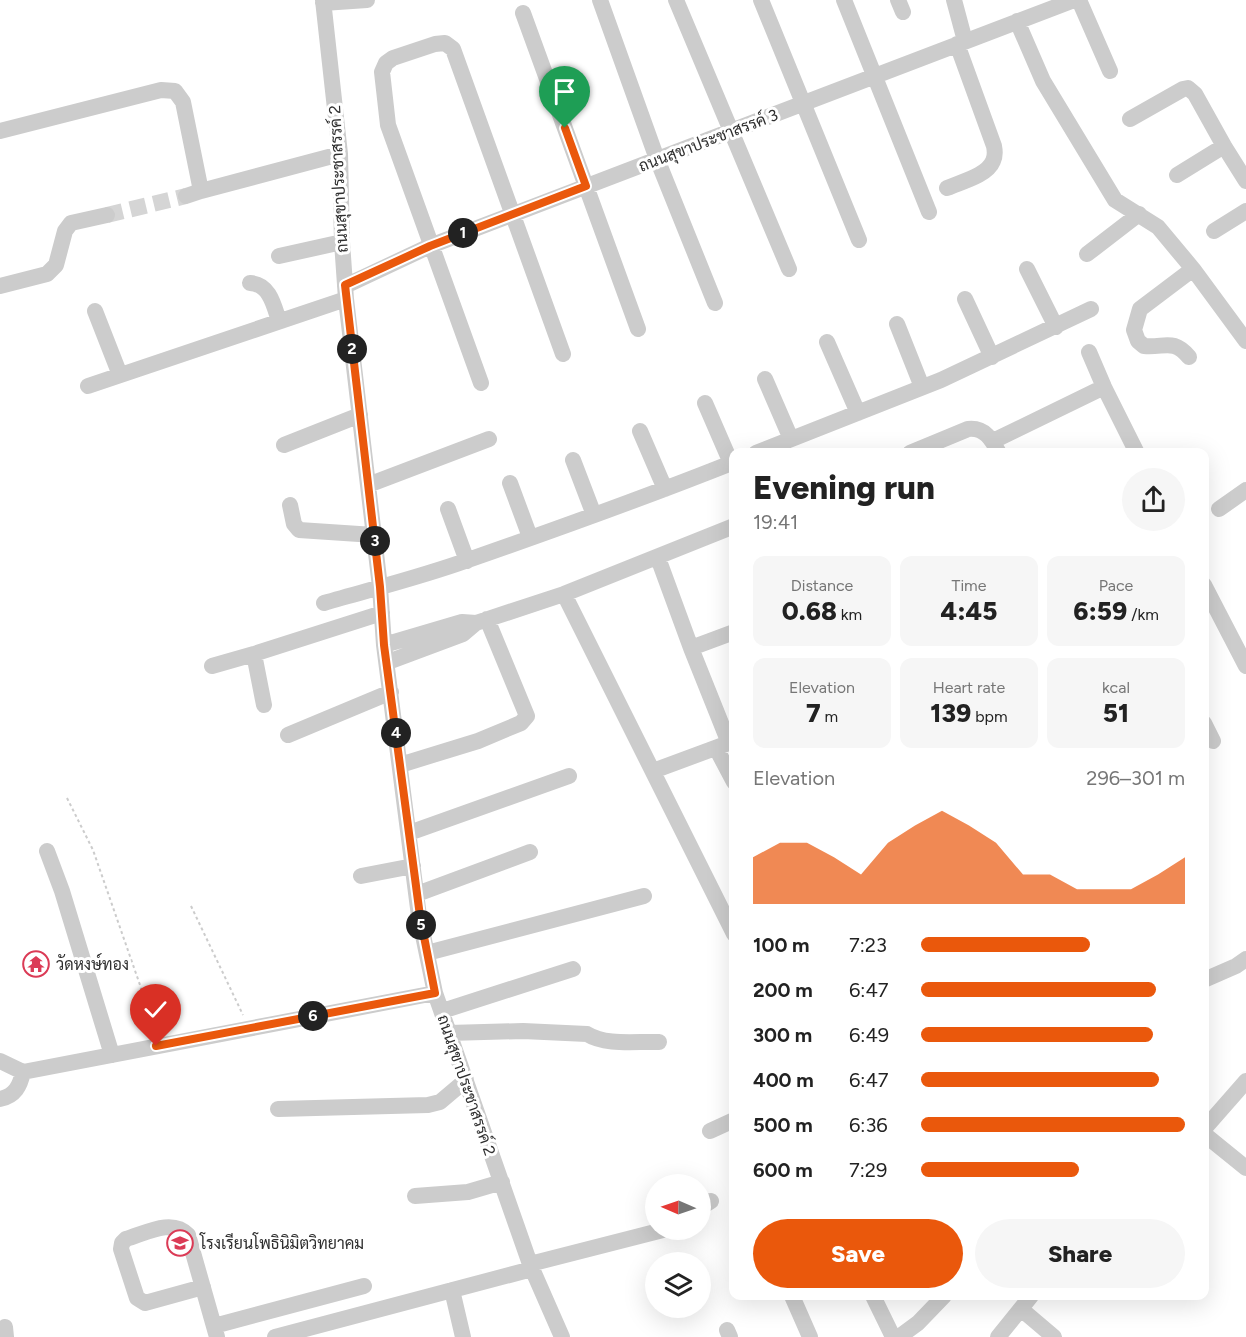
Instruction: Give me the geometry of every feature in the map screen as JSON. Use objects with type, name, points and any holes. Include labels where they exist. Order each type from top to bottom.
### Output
[{"type":"street","points":[[323,2],[367,0]]},
{"type":"street","points":[[600,0],[657,159],[715,303]]},
{"type":"street","points":[[676,0],[789,269]]},
{"type":"street","points":[[760,0],[859,240]]},
{"type":"street","points":[[844,0],[930,212]]},
{"type":"street","points":[[947,188],[987,169],[995,155],[961,43],[954,0]]},
{"type":"street","points":[[1079,0],[1110,71]]},
{"type":"street","name":"ถนนสุขาประชาสรรค์ 2","points":[[323,2],[340,154],[342,242],[346,292],[380,587],[384,645],[413,866],[427,953],[435,993],[531,1267],[562,1337]]},
{"type":"street","name":"ถนนสุขาประชาสรรค์ 3","points":[[88,386],[279,321],[346,292],[430,246],[1064,2]]},
{"type":"street","points":[[523,13],[638,329]]},
{"type":"street","points":[[1017,21],[1042,81],[1115,200],[1158,227],[1193,268],[1246,341]]},
{"type":"street","points":[[481,383],[388,125],[382,72],[386,63],[393,58],[435,44],[445,43],[453,49],[563,354]]},
{"type":"street","points":[[1130,119],[1188,88],[1195,93],[1246,181]]},
{"type":"street","points":[[0,131],[161,90],[175,91],[183,102],[194,193],[340,154]]},
{"type":"street","points":[[1178,175],[1224,146]]},
{"type":"street","points":[[1214,231],[1246,211]]},
{"type":"street","points":[[1087,254],[1139,214]]},
{"type":"street","points":[[0,286],[47,274],[57,265],[64,231],[71,224],[107,215]]},
{"type":"street","points":[[279,256],[342,242]]},
{"type":"street","points":[[1189,357],[1173,345],[1144,346],[1138,341],[1134,330],[1140,309],[1193,268]]},
{"type":"street","points":[[1027,269],[1056,327]]},
{"type":"street","points":[[250,283],[258,283],[271,297],[279,321]]},
{"type":"street","points":[[965,299],[992,357]]},
{"type":"street","points":[[768,448],[992,357],[1091,309]]},
{"type":"street","points":[[95,311],[120,375]]},
{"type":"street","points":[[897,324],[922,387]]},
{"type":"street","points":[[827,342],[858,413]]},
{"type":"street","points":[[1089,352],[1134,448]]},
{"type":"street","points":[[765,379],[791,439]]},
{"type":"street","points":[[922,448],[968,429],[976,428],[982,430],[996,447],[1104,387]]},
{"type":"street","points":[[705,403],[729,456]]},
{"type":"street","points":[[284,445],[360,415]]},
{"type":"street","points":[[640,431],[665,489]]},
{"type":"street","points":[[368,485],[489,439]]},
{"type":"street","points":[[573,460],[594,516]]},
{"type":"street","points":[[324,603],[467,561],[594,516],[729,464]]},
{"type":"street","points":[[510,483],[531,537]]},
{"type":"street","points":[[1219,509],[1246,490]]},
{"type":"street","points":[[290,506],[294,524],[299,530],[374,535]]},
{"type":"street","points":[[448,508],[467,561]]},
{"type":"street","points":[[384,645],[462,622],[481,621],[564,594],[729,528]]},
{"type":"street","points":[[653,771],[726,744],[658,558]]},
{"type":"street","points":[[564,594],[729,924]]},
{"type":"street","points":[[1209,595],[1246,666]]},
{"type":"street","points":[[212,666],[382,613]]},
{"type":"street","points":[[388,662],[463,634],[481,621]]},
{"type":"street","points":[[400,765],[478,741],[521,723],[527,716],[481,621]]},
{"type":"street","points":[[691,648],[729,634]]},
{"type":"street","points":[[254,654],[264,705]]},
{"type":"street","points":[[288,735],[391,693]]},
{"type":"street","points":[[1209,733],[1213,741]]},
{"type":"street","points":[[409,833],[569,776]]},
{"type":"street","points":[[46,851],[62,891],[112,1055]]},
{"type":"street","points":[[417,894],[530,852]]},
{"type":"street","points":[[361,876],[413,866]]},
{"type":"street","points":[[427,953],[644,896]]},
{"type":"street","points":[[1209,978],[1246,959]]},
{"type":"street","points":[[442,1011],[573,969]]},
{"type":"street","points":[[0,1061],[22,1072],[435,993]]},
{"type":"street","points":[[449,1033],[587,1034],[593,1038],[618,1041],[658,1042]]},
{"type":"street","points":[[0,1099],[15,1092],[21,1083],[22,1072]]},
{"type":"street","points":[[278,1109],[428,1105],[440,1102],[466,1080]]},
{"type":"street","points":[[1209,1123],[1246,1081]]},
{"type":"street","points":[[710,1131],[729,1122]]},
{"type":"street","points":[[1209,1138],[1246,1168]]},
{"type":"street","points":[[415,1196],[468,1192],[502,1182]]},
{"type":"street","points":[[203,1287],[145,1303],[140,1301],[137,1298],[121,1248],[122,1243],[126,1239],[172,1226],[182,1229],[188,1235],[203,1287],[215,1331],[364,1286]]},
{"type":"street","points":[[275,1337],[645,1235]]},
{"type":"street","points":[[452,1290],[463,1337]]},
{"type":"street","points":[[794,1300],[810,1337]]},
{"type":"street","points":[[875,1300],[893,1337]]},
{"type":"street","points":[[899,1337],[918,1323],[940,1300]]},
{"type":"street","points":[[998,1337],[1026,1303],[1054,1337]]},
{"type":"path","points":[[67,798],[93,850],[140,985],[156,1046]]},
{"type":"path","points":[[191,906],[250,1028]]},
{"type":"tunnel","points":[[107,215],[186,196]]},
{"type":"place","name":"วัดหงษ์ทอง","points":[[36,964]]},
{"type":"place","name":"โรงเรียนโพธินิมิตวิทยาคม","points":[[180,1243]]},
{"type":"route","points":[[156,1046],[435,993],[420,916],[384,645],[380,587],[345,285],[430,246],[586,186],[565,128]]}]
